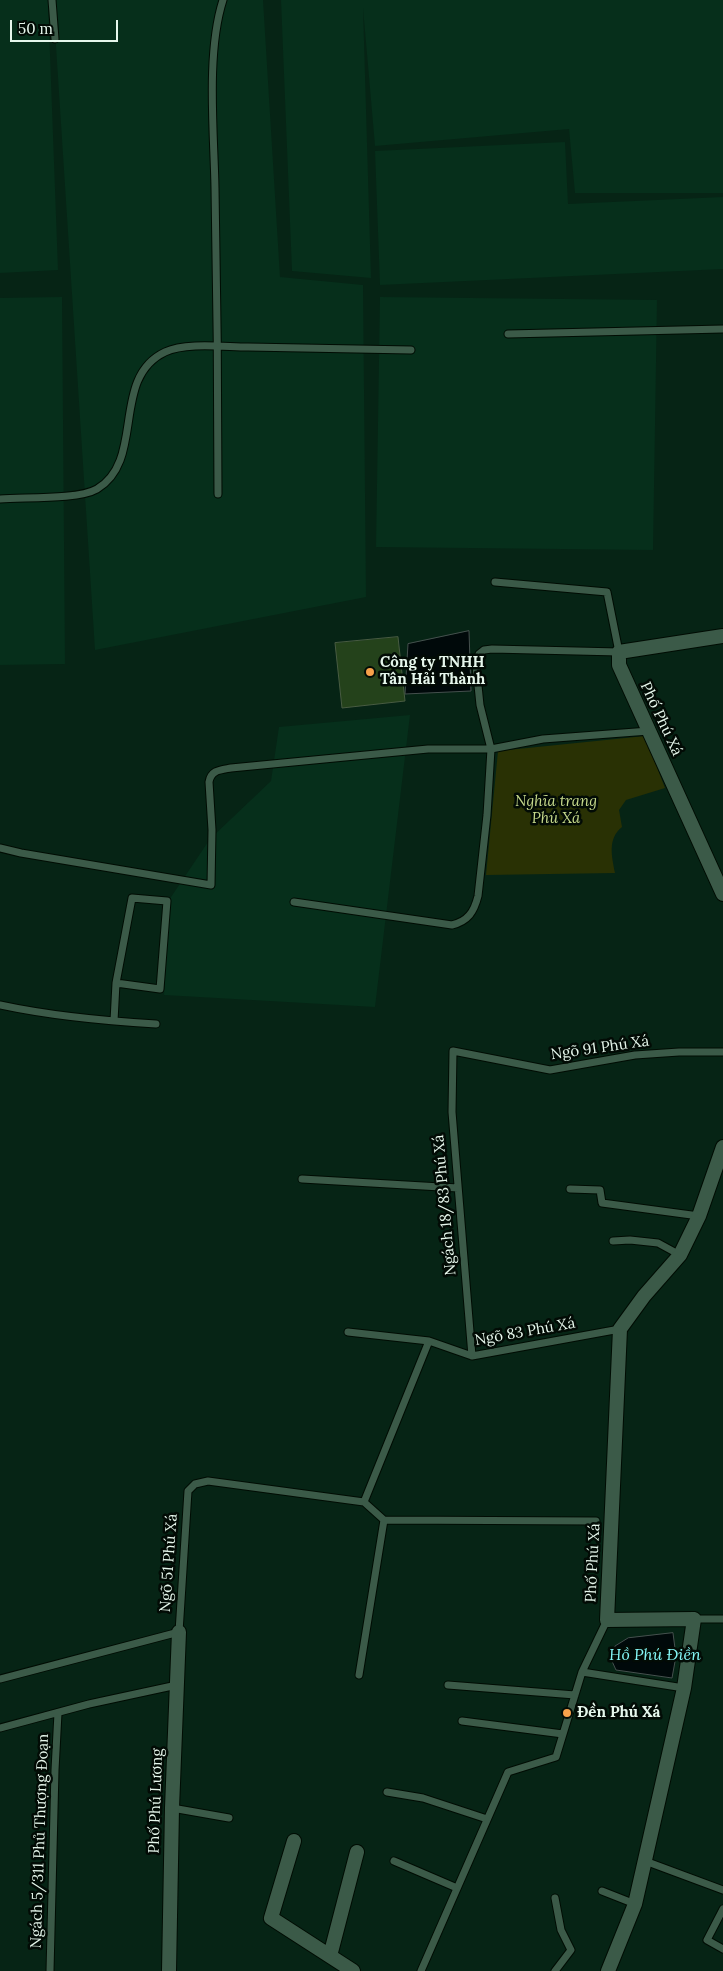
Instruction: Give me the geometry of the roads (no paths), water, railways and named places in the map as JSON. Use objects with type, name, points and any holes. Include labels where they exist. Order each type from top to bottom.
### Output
[{"type":"street","points":[[619,652],[723,636]]},
{"type":"street","name":"Phố Phú Xá","points":[[619,652],[619,665],[723,894]]},
{"type":"street","points":[[620,1329],[644,1296],[680,1255],[699,1216],[723,1147]]},
{"type":"street","name":"Phố Phú Xá","points":[[620,1329],[607,1620],[694,1619]]},
{"type":"street","points":[[608,1971],[635,1904],[684,1688],[694,1619]]},
{"type":"street","name":"Phố Phú Lương","points":[[169,1971],[172,1808],[179,1632]]},
{"type":"street","points":[[294,1841],[271,1918],[352,1971]]},
{"type":"street","points":[[330,1956],[357,1852]]},
{"type":"lane","points":[[52,0],[55,40]]},
{"type":"lane","points":[[218,494],[218,347],[213,68],[218,14],[222,0]]},
{"type":"lane","points":[[508,334],[723,329]]},
{"type":"lane","points":[[0,498],[82,494],[98,488],[120,464],[134,389],[148,365],[165,352],[185,348],[218,347],[411,350]]},
{"type":"lane","points":[[294,902],[452,925],[462,922],[470,916],[476,906],[478,896],[487,815],[491,748],[480,705],[476,659],[484,650],[619,652],[607,592],[495,582]]},
{"type":"lane","points":[[0,848],[211,885],[212,830],[209,782],[210,776],[214,772],[230,768],[428,749],[491,748],[543,739],[649,731]]},
{"type":"lane","points":[[114,1021],[116,983],[132,898],[167,900],[160,989],[116,983]]},
{"type":"lane","points":[[0,1005],[27,1011],[156,1024]]},
{"type":"lane","name":"Ngõ 91 Phú Xá","points":[[453,1051],[550,1070],[635,1055],[723,1052]]},
{"type":"lane","name":"Ngách 18/83 Phú Xá","points":[[453,1051],[452,1112],[472,1356]]},
{"type":"lane","points":[[302,1179],[458,1188]]},
{"type":"lane","points":[[570,1189],[600,1190],[602,1203],[699,1216]]},
{"type":"lane","points":[[613,1242],[630,1240],[658,1243],[680,1255]]},
{"type":"lane","name":"Ngõ 83 Phú Xá","points":[[348,1332],[429,1341],[472,1356],[620,1329]]},
{"type":"lane","points":[[429,1341],[364,1502],[384,1520],[596,1521]]},
{"type":"lane","name":"Ngõ 51 Phú Xá","points":[[0,1678],[179,1632],[188,1491],[195,1484],[208,1481],[364,1502]]},
{"type":"lane","points":[[359,1675],[384,1520]]},
{"type":"lane","points":[[694,1619],[723,1619]]},
{"type":"lane","points":[[421,1971],[508,1772],[556,1757],[582,1672],[607,1620]]},
{"type":"lane","points":[[582,1672],[684,1688]]},
{"type":"lane","points":[[0,1728],[89,1704],[177,1685]]},
{"type":"lane","points":[[448,1685],[575,1695]]},
{"type":"lane","name":"Ngách 5/311 Phủ Thượng Đoạn","points":[[50,1971],[58,1713]]},
{"type":"lane","points":[[462,1721],[563,1734]]},
{"type":"lane","points":[[387,1792],[423,1798],[487,1819]]},
{"type":"lane","points":[[172,1808],[228,1818]]},
{"type":"lane","points":[[394,1861],[457,1888]]},
{"type":"lane","points":[[645,1861],[723,1890]]},
{"type":"lane","points":[[602,1891],[635,1904]]},
{"type":"lane","points":[[555,1898],[561,1930],[571,1950],[556,1971]]},
{"type":"lane","points":[[723,1909],[707,1940],[723,1949]]},
{"type":"water","points":[[469,631],[471,691],[405,694],[408,644]]},
{"type":"water","name":"Hồ Phú Điền","points":[[673,1633],[676,1656],[672,1678],[616,1670],[611,1659],[615,1646],[628,1638]]},
{"type":"place","name":"Công ty TNHH Tân Hải Thành","points":[[370,672]]},
{"type":"place","name":"Đền Phú Xá","points":[[567,1713]]},
{"type":"park label","name":"Nghĩa trang Phú Xá","points":[[556,810]]}]
